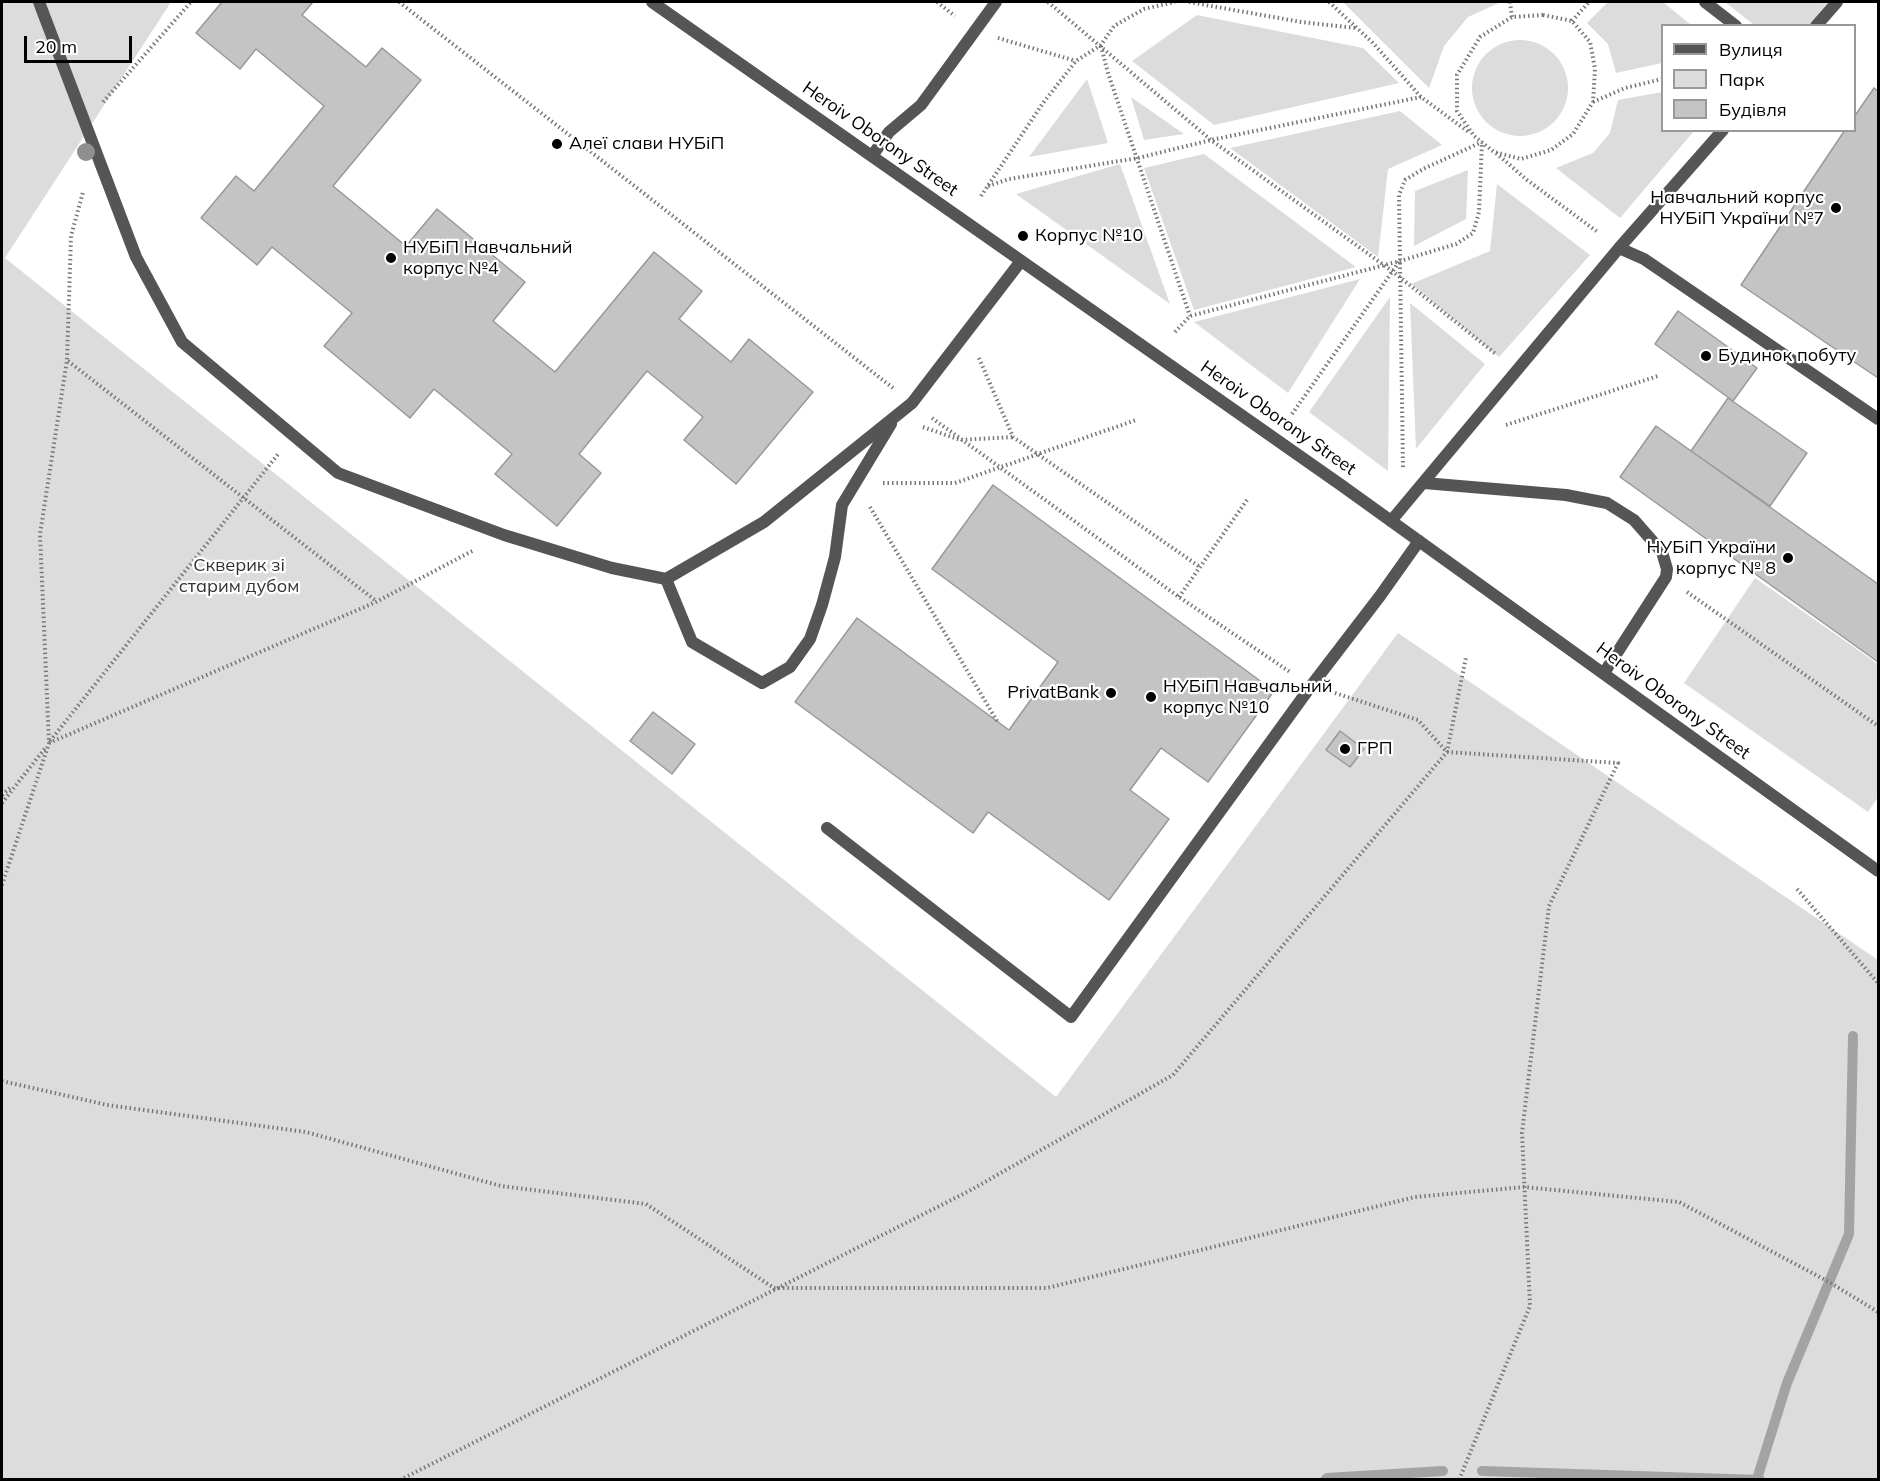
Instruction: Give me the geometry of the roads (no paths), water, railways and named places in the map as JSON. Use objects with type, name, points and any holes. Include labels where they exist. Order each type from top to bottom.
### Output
[{"type":"street","points":[[39,2],[136,257],[182,342],[338,473],[504,535],[612,568],[666,579],[764,522],[912,403],[1021,261]]},
{"type":"street","name":"Heroiv Oborony Street","points":[[652,2],[1391,521],[1878,868]]},
{"type":"street","points":[[872,156],[889,132],[921,105],[996,2]]},
{"type":"street","points":[[1705,2],[1733,24]]},
{"type":"street","points":[[1818,24],[1837,2]]},
{"type":"street","points":[[1391,521],[1619,248],[1721,132]]},
{"type":"street","points":[[1619,248],[1644,259],[1878,419]]},
{"type":"street","points":[[666,579],[692,642],[762,682],[790,667],[810,639],[822,605],[835,557],[842,505],[895,417]]},
{"type":"street","points":[[1424,483],[1566,495],[1608,503],[1634,520],[1662,552],[1667,568],[1666,577],[1604,674]]},
{"type":"street","points":[[827,828],[1071,1017],[1419,541]]},
{"type":"waterway","points":[[1757,1479],[1787,1383],[1849,1234],[1853,1036]]},
{"type":"waterway","points":[[1325,1480],[1327,1478],[1443,1471]]},
{"type":"waterway","points":[[1482,1471],[1760,1480]]},
{"type":"place","name":"Алеї слави НУБіП","points":[[557,144]]},
{"type":"place","name":"Навчальний корпус НУБіП України №7","points":[[1836,208]]},
{"type":"place","name":"Корпус №10","points":[[1023,236]]},
{"type":"place","name":"НУБіП Навчальний корпус №4","points":[[391,258]]},
{"type":"place","name":"Будинок побуту","points":[[1706,356]]},
{"type":"place","name":"НУБіП України корпус № 8","points":[[1788,558]]},
{"type":"place","name":"PrivatBank","points":[[1111,693]]},
{"type":"place","name":"НУБіП Навчальний корпус №10","points":[[1151,697]]},
{"type":"place","name":"ГРП","points":[[1345,749]]},
{"type":"park label","name":"Скверик зі старим дубом","points":[[239,576]]}]
